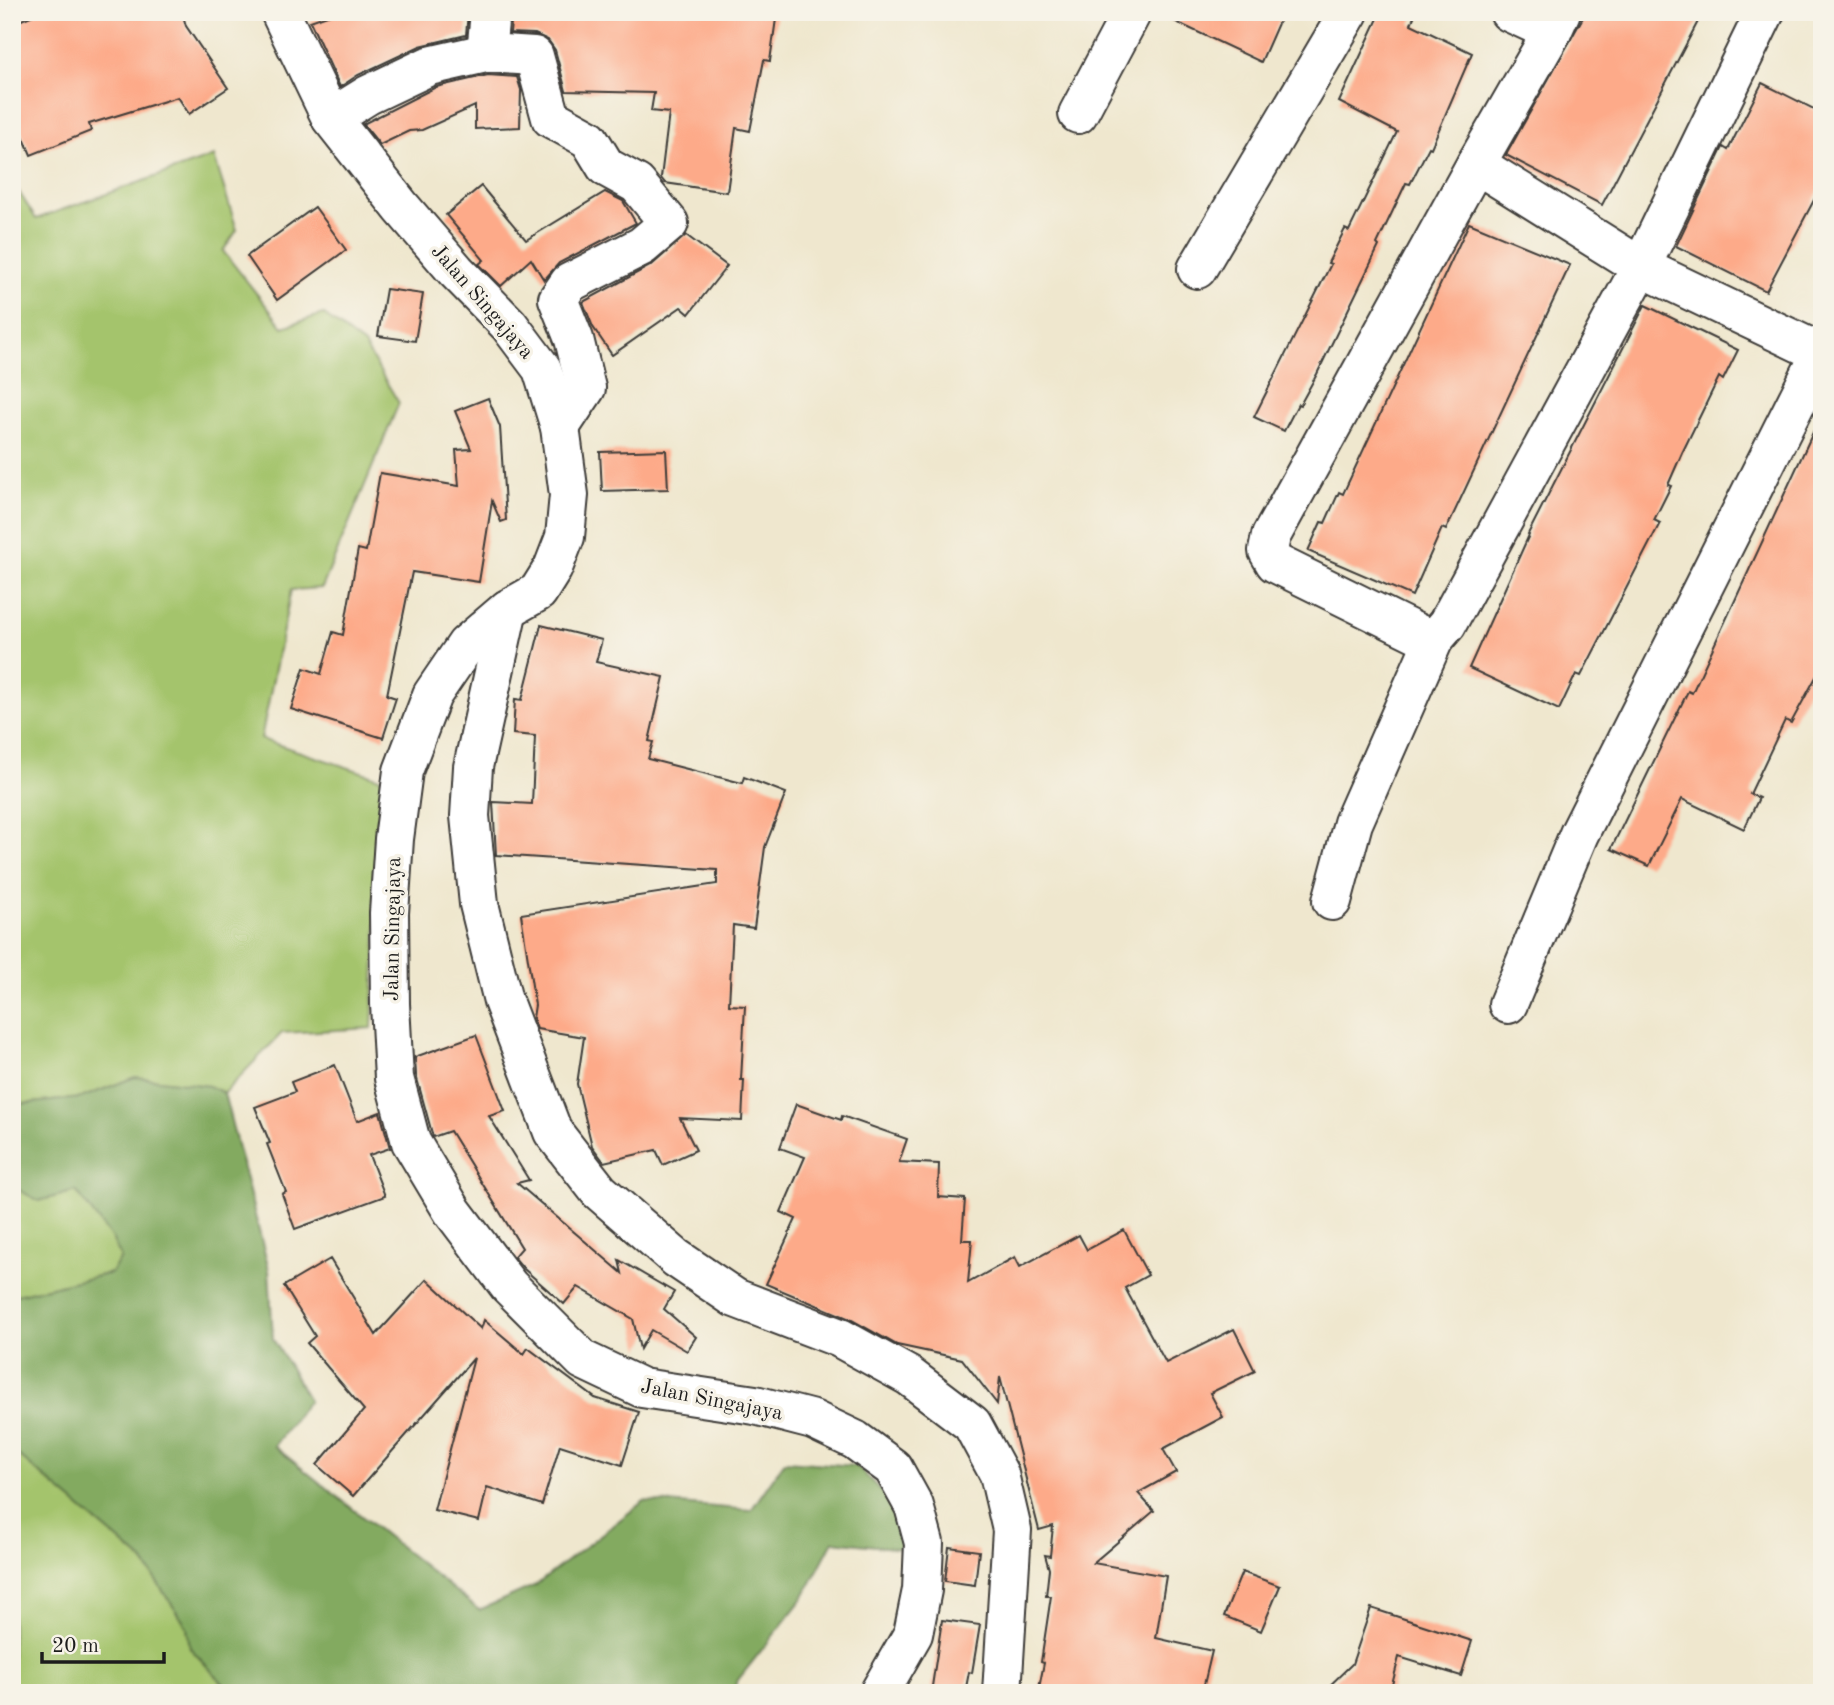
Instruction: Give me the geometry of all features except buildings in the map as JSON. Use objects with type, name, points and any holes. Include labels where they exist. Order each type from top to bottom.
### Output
[{"type":"street","name":"Jalan Singajaya","points":[[280,12],[331,118],[401,207],[456,271],[509,325],[542,369],[560,427],[569,495],[565,537],[553,568],[538,592],[508,609],[466,645],[432,695],[403,771],[394,839],[389,913],[390,1004],[394,1078],[411,1142],[453,1212],[509,1286],[583,1360],[642,1388],[755,1405],[813,1420],[855,1440],[893,1468],[914,1506],[924,1543],[922,1590],[913,1634],[879,1693]]},
{"type":"street","points":[[486,52],[490,12]]},
{"type":"street","points":[[1079,114],[1132,12]]},
{"type":"street","points":[[1197,269],[1349,12]]},
{"type":"street","points":[[1434,639],[1275,563],[1268,551],[1271,536],[1556,22],[1509,12]]},
{"type":"street","points":[[1332,901],[1353,823],[1380,756],[1434,639],[1447,624],[1641,267],[1765,12]]},
{"type":"street","points":[[331,118],[368,95],[429,66],[486,52],[534,56],[551,118],[589,139],[606,167],[637,184],[669,223],[642,246],[569,283],[558,299],[574,339],[586,388],[560,427]]},
{"type":"street","points":[[1476,164],[1641,267],[1821,352],[1579,834],[1508,1004]]},
{"type":"street","points":[[508,609],[473,767],[470,816],[479,904],[503,1001],[553,1132],[599,1191],[676,1258],[736,1298],[840,1338],[909,1376],[972,1424],[999,1474],[1012,1530],[1002,1693]]},
{"type":"green space","points":[[214,156],[237,230],[223,251],[283,327],[323,314],[364,345],[399,403],[322,588],[291,590],[261,739],[383,779],[372,1028],[282,1033],[224,1093],[209,1086],[135,1077],[81,1098],[12,1105],[12,181],[36,219]]},
{"type":"green space","points":[[135,1077],[209,1086],[224,1093],[269,1270],[273,1339],[309,1400],[274,1446],[479,1610],[536,1585],[644,1501],[751,1510],[785,1461],[857,1466],[897,1508],[902,1549],[833,1541],[803,1598],[738,1680],[732,1693],[232,1693],[190,1648],[187,1627],[143,1561],[12,1450],[12,1296],[111,1273],[121,1258],[113,1240],[76,1191],[39,1201],[12,1186],[12,1105],[81,1098]]},
{"type":"green space","points":[[12,1186],[39,1201],[76,1191],[113,1240],[121,1258],[111,1273],[12,1296]]},
{"type":"green space","points":[[12,1450],[143,1561],[187,1627],[190,1648],[232,1693],[12,1693]]}]
